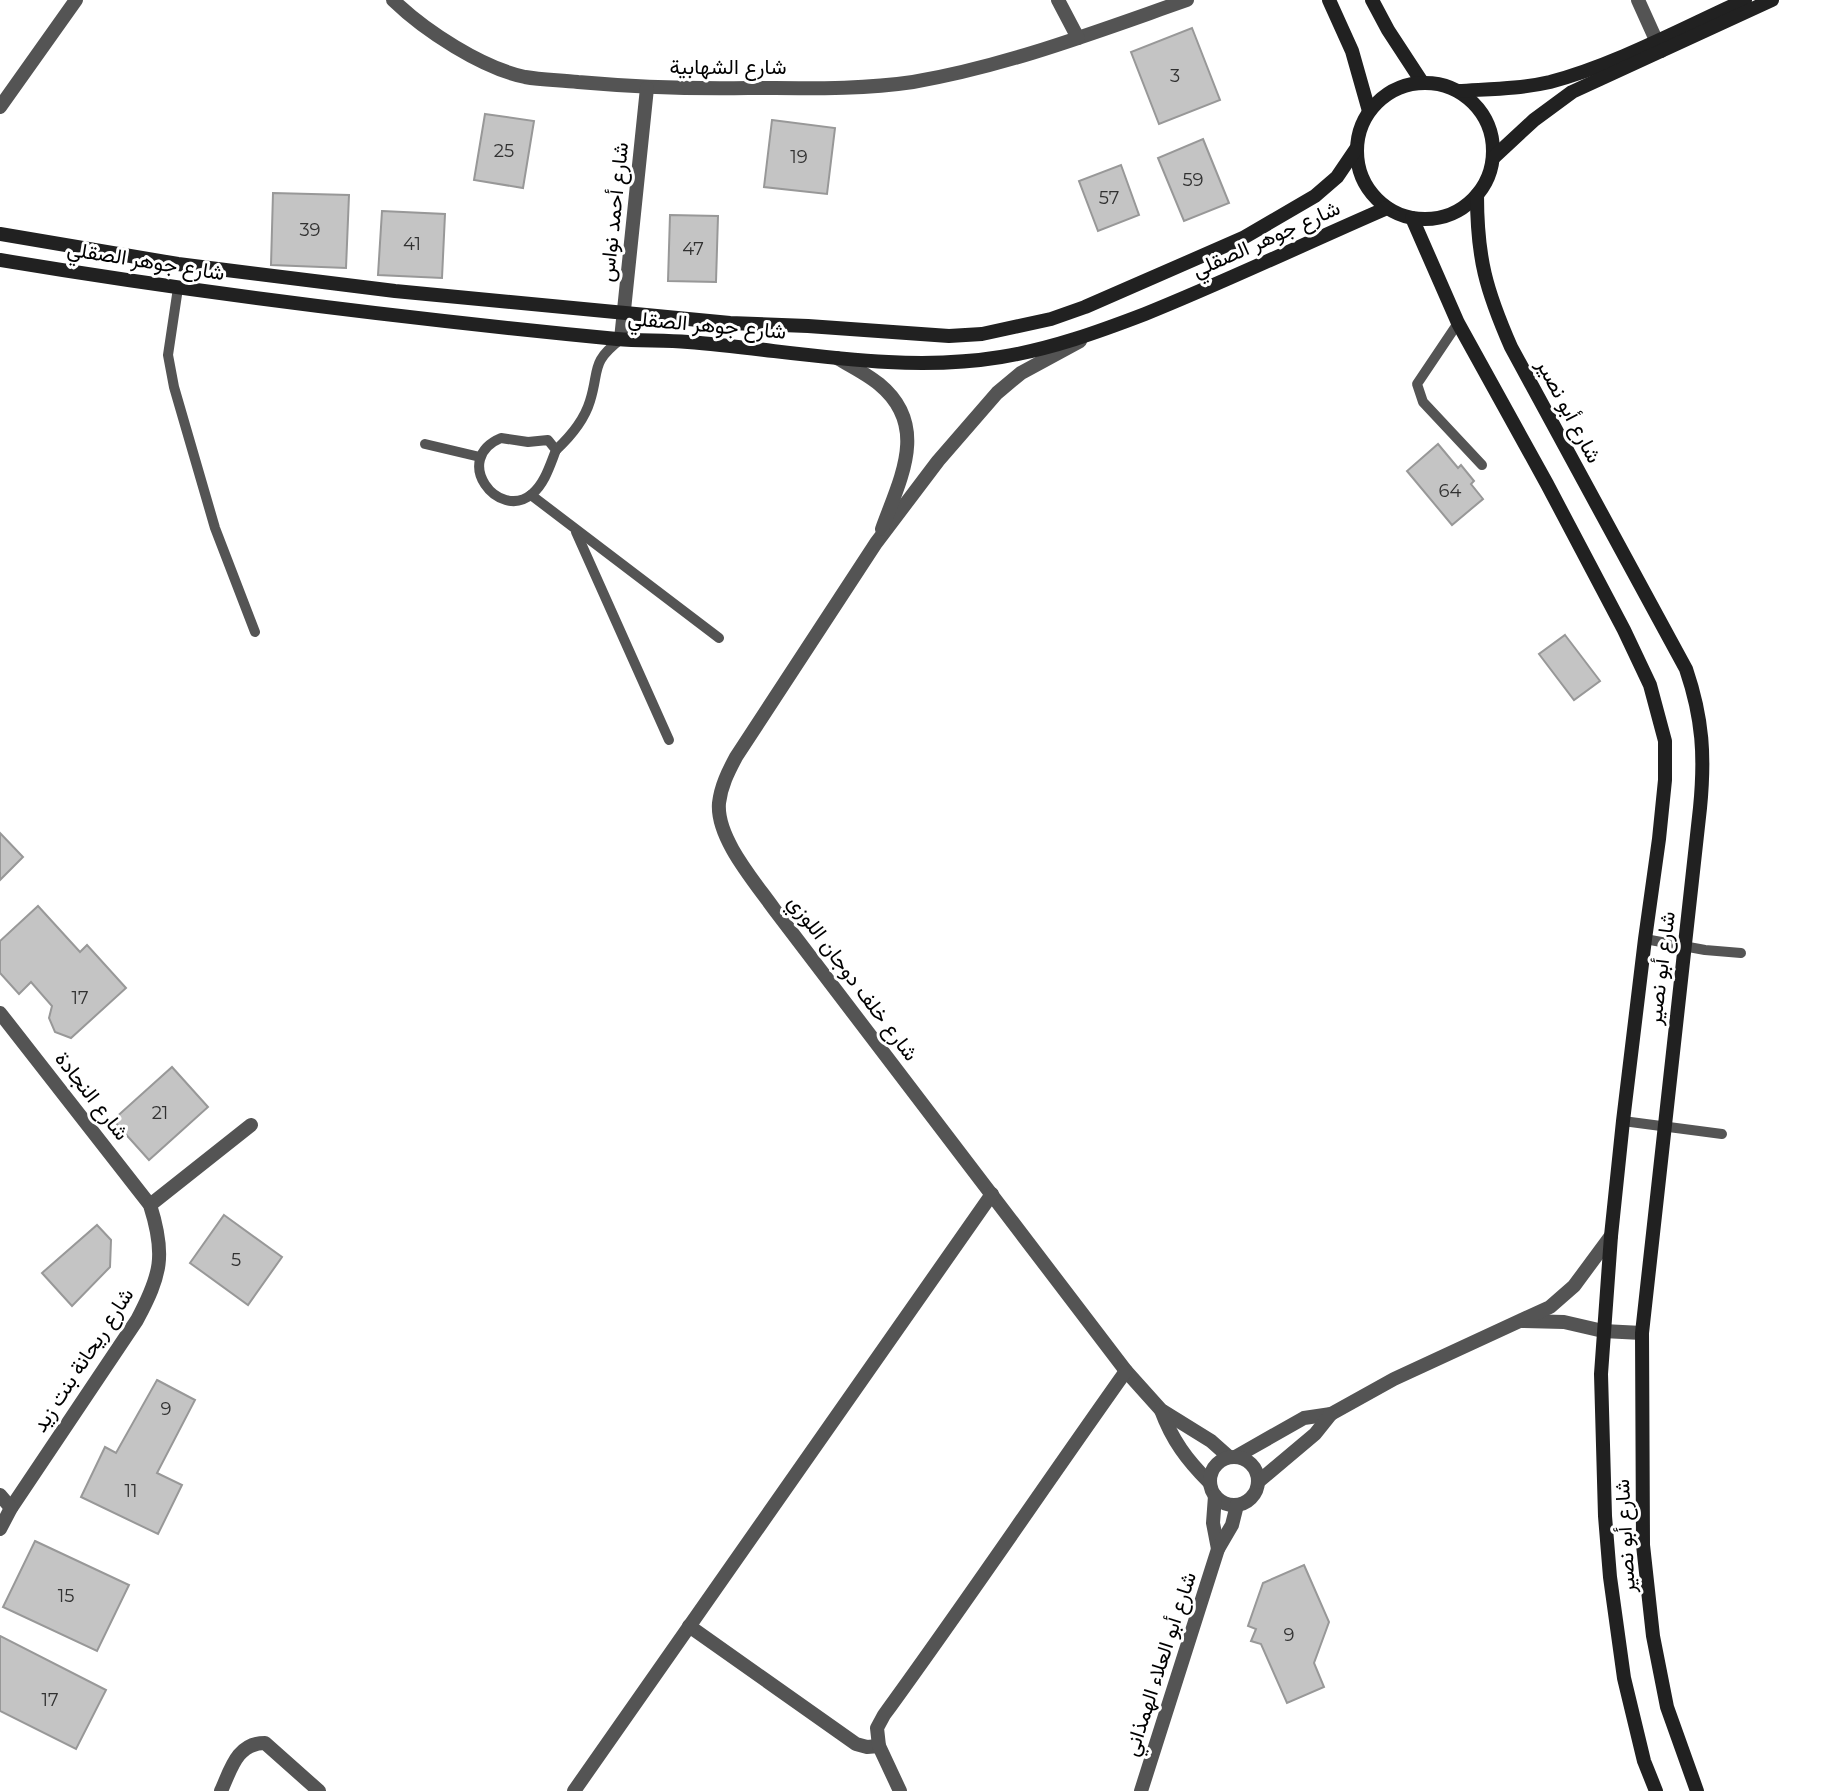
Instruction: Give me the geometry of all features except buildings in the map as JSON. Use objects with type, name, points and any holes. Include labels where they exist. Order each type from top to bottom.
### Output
[{"type":"main road","points":[[1329,0],[1352,51],[1369,111]]},
{"type":"main road","points":[[1372,0],[1422,82]]},
{"type":"main road","points":[[1493,158],[1534,120],[1572,92],[1745,0]]},
{"type":"main road","points":[[1458,91],[1501,89],[1549,82],[1659,46],[1772,0]]},
{"type":"main road","points":[[1422,82],[1445,85],[1458,91],[1482,112],[1492,134],[1493,158],[1488,178],[1477,195],[1464,207],[1448,215],[1430,219],[1412,218],[1387,208],[1370,192],[1359,172],[1356,149],[1360,129],[1369,111],[1383,96],[1401,86],[1422,82]]},
{"type":"main road","name":"شارع جوهر الصقلي","points":[[0,234],[192,266],[395,291],[730,323],[949,336],[982,334],[1030,325],[1085,307],[1244,238],[1315,196],[1337,177],[1356,149]]},
{"type":"main road","name":"شارع أبو نصير","points":[[1477,195],[1480,260],[1496,314],[1574,466],[1686,669],[1697,703],[1703,738],[1703,773],[1686,945],[1642,1333],[1643,1545],[1653,1636],[1667,1707],[1697,1791]]},
{"type":"main road","name":"شارع جوهر الصقلي","points":[[0,260],[281,302],[621,339],[688,342],[837,358],[912,362],[980,360],[1024,353],[1097,332],[1212,287],[1387,208]]},
{"type":"main road","name":"شارع أبو نصير","points":[[1412,218],[1458,324],[1624,630],[1650,685],[1665,741],[1660,839],[1623,1121],[1601,1374],[1605,1516],[1610,1577],[1624,1678],[1644,1761],[1656,1791]]},
{"type":"street","points":[[0,107],[76,0]]},
{"type":"street","name":"شارع الشهابية","points":[[393,0],[433,32],[459,48],[513,73],[647,88],[830,88],[912,82],[993,64],[1187,0]]},
{"type":"street","points":[[1058,0],[1078,38]]},
{"type":"street","points":[[1638,0],[1659,46]]},
{"type":"street","name":"شارع أحمد نواس","points":[[621,339],[647,88]]},
{"type":"street","name":"شارع خلف دوجان اللوزي","points":[[1097,332],[1021,373],[997,393],[938,461],[876,544],[736,757],[723,783],[719,806],[722,827],[731,846],[774,909],[1126,1371],[1161,1410],[1233,1457]]},
{"type":"street","name":"شارع خلف دوجان اللوزي","points":[[837,358],[884,388],[899,405],[906,425],[909,444],[907,462],[876,544]]},
{"type":"street","name":"شارع النجادة","points":[[0,1013],[150,1205]]},
{"type":"street","points":[[150,1205],[251,1125]]},
{"type":"street","points":[[574,1791],[992,1194]]},
{"type":"street","name":"شارع ريحانة بنت زيد","points":[[0,1529],[11,1508],[137,1320],[154,1287],[161,1256],[158,1228],[150,1205]]},
{"type":"street","points":[[1233,1457],[1253,1465],[1258,1473],[1258,1482],[1252,1497],[1237,1505],[1221,1502],[1215,1496],[1209,1482],[1214,1466],[1304,1418],[1331,1414],[1394,1379],[1550,1307],[1567,1293],[1611,1236]]},
{"type":"street","points":[[1521,1320],[1564,1322],[1603,1331],[1642,1333]]},
{"type":"street","points":[[900,1791],[879,1746],[877,1728],[1126,1371]]},
{"type":"street","name":"شارع خلف دوجان اللوزي","points":[[1161,1410],[1179,1450],[1209,1482]]},
{"type":"street","points":[[1258,1482],[1315,1434],[1331,1414]]},
{"type":"street","points":[[0,1495],[11,1508]]},
{"type":"street","name":"شارع أبو العلاء الهمذاني","points":[[1215,1496],[1213,1523],[1218,1549]]},
{"type":"street","name":"شارع أبو العلاء الهمذاني","points":[[1141,1791],[1218,1549],[1232,1525],[1237,1505]]},
{"type":"street","points":[[689,1626],[856,1744],[879,1746]]},
{"type":"street","points":[[221,1791],[235,1760],[253,1743],[265,1743],[319,1791]]},
{"type":"lane","points":[[178,288],[168,355],[174,387],[215,528],[255,632]]},
{"type":"lane","points":[[1458,324],[1418,384],[1423,402],[1482,465]]},
{"type":"lane","points":[[556,450],[548,440],[514,441],[501,438],[489,445],[480,457],[479,473],[492,492],[507,500],[523,499],[531,495],[544,479],[556,450],[578,427],[590,402],[600,359],[621,339]]},
{"type":"lane","points":[[425,444],[480,457]]},
{"type":"lane","points":[[531,495],[719,638]]},
{"type":"lane","points":[[574,528],[669,740]]},
{"type":"lane","points":[[1645,939],[1704,950],[1741,953]]},
{"type":"lane","points":[[1623,1121],[1722,1134]]}]
